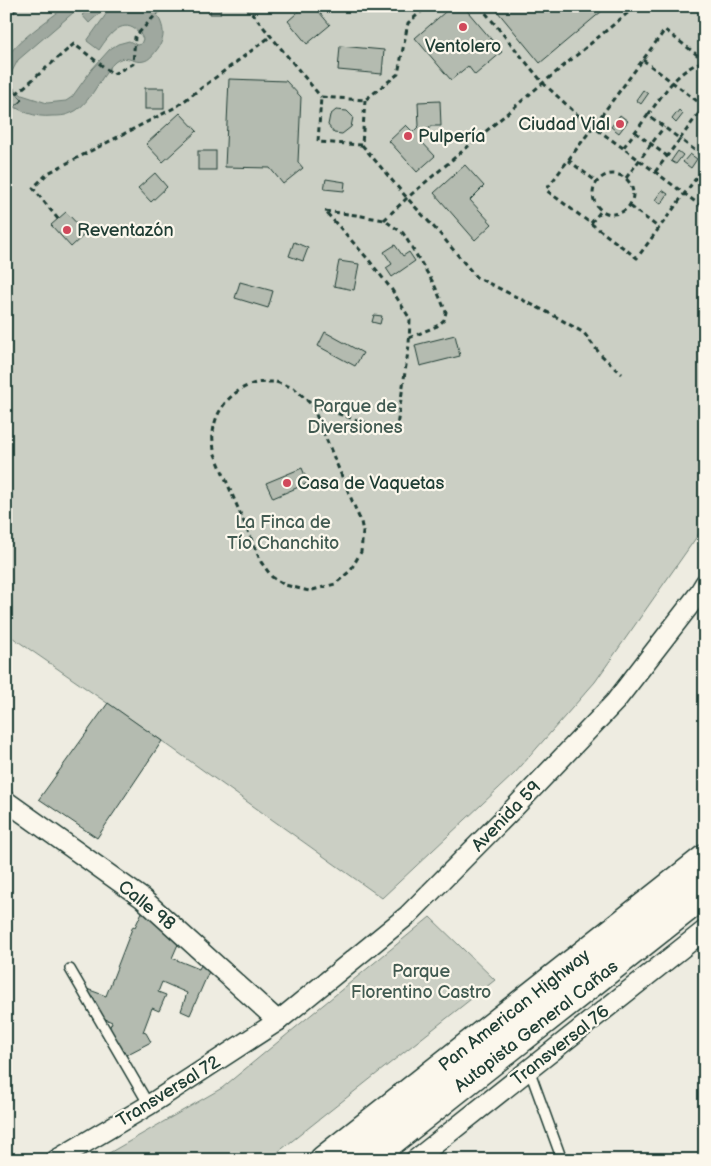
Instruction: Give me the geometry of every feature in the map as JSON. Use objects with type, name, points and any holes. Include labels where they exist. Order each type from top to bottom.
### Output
[{"type":"highway","name":"Pan American Highway","points":[[324,1160],[705,859]]},
{"type":"highway","name":"Autopista General Cañas","points":[[367,1160],[705,893]]},
{"type":"street","name":"Avenida 59","points":[[278,1021],[408,915],[515,807],[616,702],[705,583]]},
{"type":"street","name":"Calle 98","points":[[6,801],[142,898],[278,1021]]},
{"type":"street","name":"Transversal 76","points":[[414,1160],[705,930]]},
{"type":"street","name":"Transversal 72","points":[[56,1160],[150,1105],[278,1021]]},
{"type":"lane","points":[[650,657],[705,600]]},
{"type":"lane","points":[[70,969],[150,1105]]},
{"type":"lane","points":[[529,1069],[562,1160]]},
{"type":"path","points":[[6,18],[20,6]]},
{"type":"path","points":[[16,94],[74,44],[112,74],[133,64],[135,38],[166,6]]},
{"type":"path","points":[[246,6],[321,97],[318,142],[362,145]]},
{"type":"path","points":[[321,97],[365,100],[398,74],[408,23],[428,6]]},
{"type":"path","points":[[480,6],[543,83],[581,118],[705,209]]},
{"type":"path","points":[[384,220],[407,198],[636,6]]},
{"type":"path","points":[[623,148],[672,82],[688,68],[705,61],[665,30],[546,190],[637,258],[705,166]]},
{"type":"path","points":[[58,219],[33,188],[48,173],[176,108],[271,36]]},
{"type":"path","points":[[643,60],[705,106],[655,172]]},
{"type":"path","points":[[365,100],[362,145],[407,198],[441,234],[476,277],[584,333],[600,354],[622,374]]},
{"type":"path","points":[[648,115],[705,158]]},
{"type":"path","points":[[626,178],[664,127]]},
{"type":"path","points":[[635,132],[667,156]]},
{"type":"path","points":[[568,160],[597,182]]},
{"type":"path","points":[[610,174],[617,174],[626,178],[633,188],[633,199],[630,206],[619,214],[611,215],[601,211],[594,202],[593,195],[597,182],[610,174]]},
{"type":"path","points":[[630,206],[658,228]]},
{"type":"path","points":[[312,405],[361,522],[363,532],[361,552],[350,571],[335,584],[309,591],[285,586],[272,576],[260,562],[214,452],[212,434],[216,417],[225,402],[240,389],[257,383],[276,382],[294,388],[312,405],[396,433],[410,338],[410,319],[392,290],[368,259],[324,211],[356,214],[384,220],[403,233],[434,284],[446,312],[444,320],[437,326],[410,338]]},
{"type":"path","points":[[592,224],[601,211]]},
{"type":"green space","name":"Parque de Diversiones","points":[[6,6],[705,6],[705,525],[595,682],[515,773],[382,898],[162,741],[6,633]]},
{"type":"green space","name":"Parque Florentino Castro","points":[[430,917],[495,980],[268,1160],[97,1160],[222,1088]]},
{"type":"shaded area","points":[[66,6],[81,6],[18,60],[9,77],[10,85],[22,95],[47,103],[66,101],[72,97],[92,69],[110,49],[118,44],[129,41],[137,45],[141,44],[143,39],[138,31],[128,26],[113,32],[99,50],[87,41],[112,6],[152,6],[163,28],[160,45],[155,53],[146,60],[140,62],[123,58],[115,62],[89,98],[76,111],[59,116],[39,116],[16,108],[6,101],[6,59],[17,45]]},
{"type":"shaded area","points":[[92,6],[107,6],[89,23],[82,15]]},
{"type":"building","points":[[211,6],[221,6],[220,14],[210,14]]},
{"type":"building","points":[[305,6],[314,6],[330,25],[307,44],[288,21]]},
{"type":"building","points":[[452,6],[463,6],[502,52],[475,75],[468,66],[451,80],[415,38]]},
{"type":"building","points":[[493,6],[608,6],[540,63]]},
{"type":"building","points":[[340,46],[384,50],[382,74],[338,70]]},
{"type":"building","points":[[229,79],[286,81],[301,97],[298,162],[303,168],[283,184],[270,168],[225,167]]},
{"type":"building","points":[[11,87],[22,100],[9,112],[6,108],[6,91]]},
{"type":"building","points":[[145,88],[164,88],[164,109],[145,109]]},
{"type":"building","points":[[643,90],[648,94],[641,104],[636,100]]},
{"type":"building","name":"Pulpería","points":[[440,101],[441,126],[431,126],[420,140],[435,156],[417,172],[389,141],[406,125],[413,132],[419,126],[418,102]]},
{"type":"building","points":[[336,110],[347,111],[353,117],[351,127],[342,134],[334,133],[328,125],[330,115]]},
{"type":"building","points":[[679,110],[683,114],[676,123],[672,119]]},
{"type":"building","points":[[180,113],[197,131],[163,162],[146,144]]},
{"type":"building","name":"Ciudad Vial","points":[[620,115],[628,121],[619,133],[611,127]]},
{"type":"building","points":[[198,151],[216,151],[216,170],[198,170]]},
{"type":"building","points":[[678,151],[683,155],[676,164],[671,161]]},
{"type":"building","points":[[690,154],[697,159],[691,168],[683,162]]},
{"type":"building","points":[[465,165],[484,186],[470,200],[492,224],[475,240],[434,193]]},
{"type":"building","points":[[155,173],[167,187],[151,202],[138,188]]},
{"type":"building","points":[[326,179],[345,182],[344,191],[324,189]]},
{"type":"building","points":[[662,190],[668,194],[661,204],[655,200]]},
{"type":"building","points":[[66,212],[86,233],[71,247],[51,225]]},
{"type":"building","points":[[294,242],[308,248],[303,261],[289,256]]},
{"type":"building","points":[[395,245],[403,256],[409,252],[415,261],[392,277],[386,268],[392,264],[384,252]]},
{"type":"building","points":[[339,261],[359,264],[354,290],[334,286]]},
{"type":"building","points":[[240,282],[273,291],[268,308],[235,298]]},
{"type":"building","points":[[374,315],[382,316],[380,324],[372,322]]},
{"type":"building","points":[[325,332],[363,353],[355,366],[318,346]]},
{"type":"building","points":[[455,335],[460,356],[420,366],[415,345]]},
{"type":"building","name":"Casa de Vaquetas","points":[[302,468],[308,483],[273,498],[266,483]]},
{"type":"building","points":[[108,703],[162,741],[97,838],[39,799]]},
{"type":"building","points":[[143,910],[179,942],[172,958],[199,969],[201,965],[210,969],[190,1015],[181,1011],[187,993],[162,982],[158,992],[166,995],[159,1011],[152,1008],[143,1032],[146,1033],[151,1042],[124,1056],[108,1031],[112,1022],[101,1017],[87,989],[106,996],[133,926],[135,927]]},
{"type":"place","name":"Ventolero","points":[[463,27]]},
{"type":"place","name":"Ciudad Vial","points":[[620,124]]},
{"type":"place","name":"Pulpería","points":[[408,136]]},
{"type":"place","name":"Reventazón","points":[[67,230]]},
{"type":"place","name":"Casa de Vaquetas","points":[[287,483]]},
{"type":"park label","name":"La Finca de Tío Chanchito","points":[[283,532]]}]
